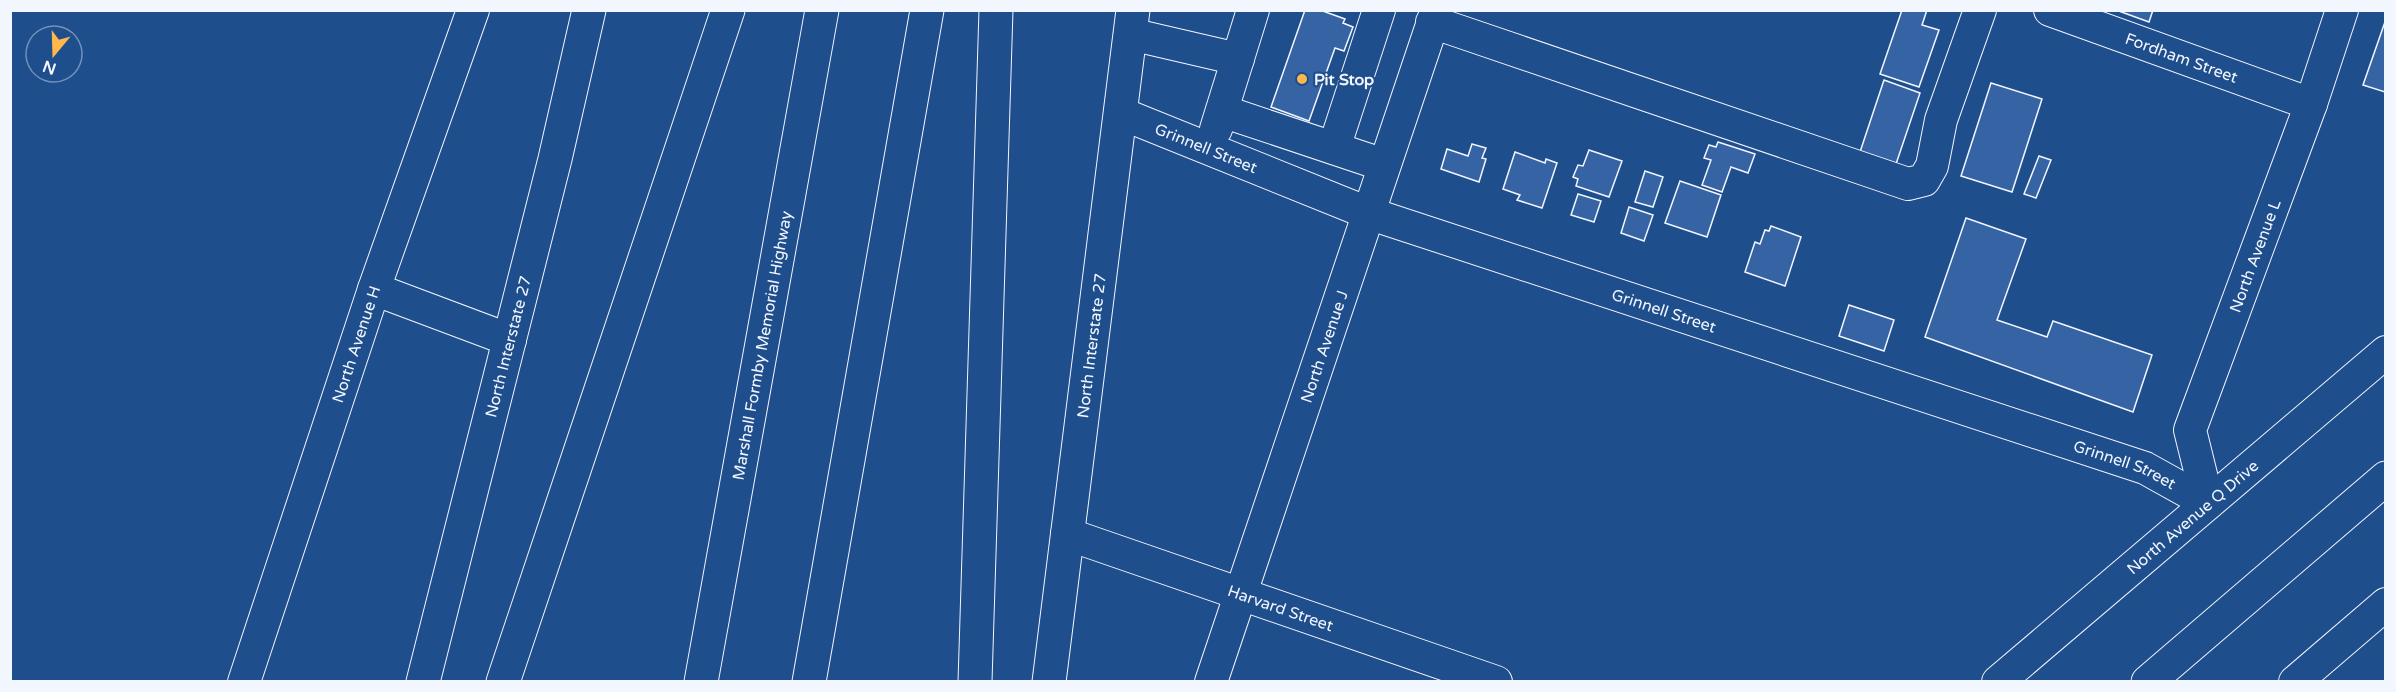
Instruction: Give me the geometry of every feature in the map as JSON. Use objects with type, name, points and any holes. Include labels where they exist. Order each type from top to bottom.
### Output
[{"type":"main road","name":"North Interstate 27","points":[[423,681],[510,340],[589,10]]},
{"type":"main road","points":[[503,681],[728,10]]},
{"type":"main road","name":"Marshall Formby Memorial Highway","points":[[701,681],[822,10]]},
{"type":"main road","points":[[809,681],[927,10]]},
{"type":"main road","points":[[975,681],[996,10]]},
{"type":"main road","name":"North Interstate 27","points":[[1049,681],[1131,22]]},
{"type":"main road","points":[[2148,681],[2385,478]]},
{"type":"street","name":"North Avenue H","points":[[244,681],[374,289],[472,10]]},
{"type":"street","points":[[1209,150],[1253,10]]},
{"type":"street","points":[[1334,148],[1379,10]]},
{"type":"street","points":[[1435,14],[1908,184],[1924,180],[1932,166],[1941,120],[1980,10]]},
{"type":"street","name":"Fordham Street","points":[[2050,10],[2311,104]]},
{"type":"street","name":"North Avenue L","points":[[2208,503],[2190,430],[2311,104],[2342,10]]},
{"type":"street","name":"North Avenue J","points":[[1211,681],[1435,14]]},
{"type":"street","points":[[1131,22],[1238,60]]},
{"type":"street","points":[[1222,111],[1384,165]]},
{"type":"street","name":"Grinnell Street","points":[[1120,113],[1368,213],[2145,468],[2208,503]]},
{"type":"street","points":[[374,289],[510,340]]},
{"type":"street","name":"North Avenue Q Drive","points":[[1998,681],[2385,352]]},
{"type":"street","name":"Harvard Street","points":[[1066,534],[1496,681]]},
{"type":"street","points":[[2295,681],[2385,604]]},
{"type":"building","name":"Pit Stop","points":[[1305,10],[1320,10],[1345,19],[1343,23],[1353,27],[1344,51],[1335,48],[1309,121],[1271,107]]},
{"type":"building","points":[[1902,10],[1927,10],[1922,25],[1939,30],[1919,87],[1880,74]]},
{"type":"building","points":[[2116,10],[2153,10],[2149,22]]},
{"type":"building","points":[[2386,19],[2386,91],[2385,92],[2363,85]]},
{"type":"building","points":[[1884,80],[1920,93],[1895,167],[1859,155]]},
{"type":"building","points":[[1991,83],[2042,99],[2012,192],[1961,176]]},
{"type":"building","points":[[1718,142],[1755,154],[1748,173],[1731,167],[1722,192],[1702,185],[1711,160],[1704,158],[1709,145],[1716,147]]},
{"type":"building","points":[[1472,144],[1486,148],[1482,158],[1486,159],[1479,182],[1441,169],[1447,149],[1468,156]]},
{"type":"building","points":[[1589,150],[1622,161],[1609,197],[1576,186],[1578,179],[1573,177],[1578,165],[1583,166]]},
{"type":"building","points":[[1515,152],[1545,163],[1546,159],[1557,163],[1542,208],[1517,200],[1520,195],[1503,189]]},
{"type":"building","points":[[2039,156],[2051,160],[2036,198],[2024,194]]},
{"type":"building","points":[[1645,171],[1663,177],[1653,207],[1635,202]]},
{"type":"building","points":[[1680,181],[1721,195],[1707,237],[1665,223]]},
{"type":"building","points":[[1578,194],[1601,201],[1594,222],[1571,215]]},
{"type":"building","points":[[1629,207],[1653,215],[1644,241],[1621,233]]},
{"type":"building","points":[[1966,218],[2026,239],[1997,320],[2047,337],[2053,321],[2152,355],[2133,412],[1925,337]]},
{"type":"building","points":[[1771,226],[1801,237],[1785,286],[1745,272],[1755,242],[1760,244],[1765,230],[1769,231]]},
{"type":"building","points":[[1849,305],[1894,320],[1884,351],[1839,336]]},
{"type":"place","name":"Pit Stop","points":[[1302,79]]}]
